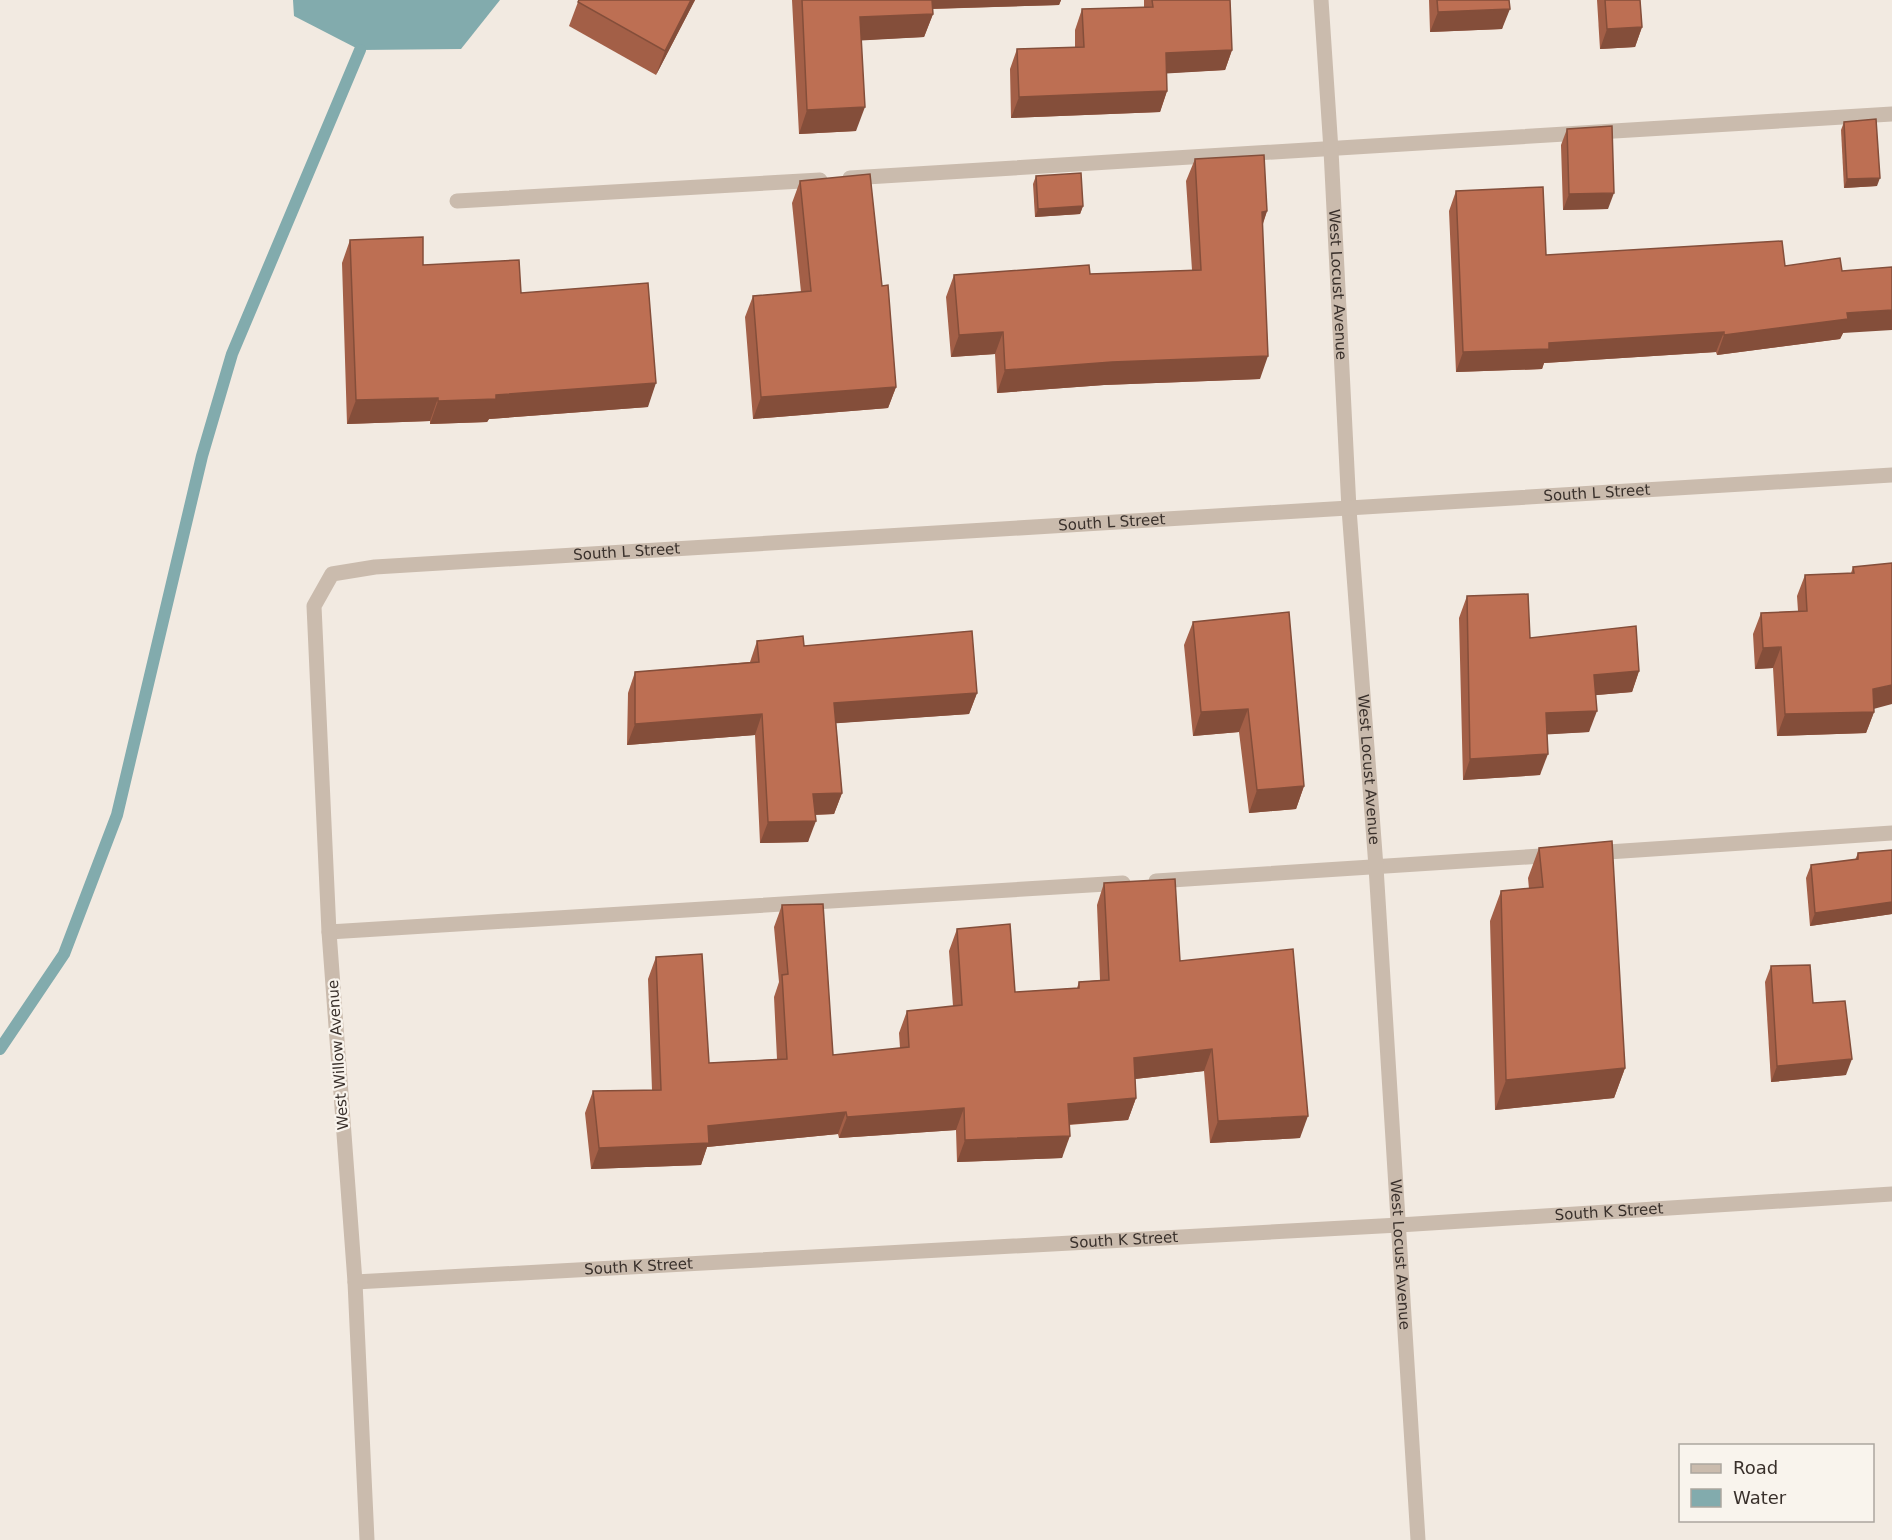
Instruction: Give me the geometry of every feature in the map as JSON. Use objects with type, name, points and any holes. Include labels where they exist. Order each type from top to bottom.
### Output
[{"type":"street","name":"West Locust Avenue","points":[[1321,0],[1349,509],[1376,867],[1418,1540]]},
{"type":"street","points":[[457,201],[1331,150],[1892,114]]},
{"type":"street","name":"South L Street","points":[[332,574],[375,567],[1892,475]]},
{"type":"street","name":"West Willow Avenue","points":[[332,574],[314,606],[329,932],[355,1282],[367,1540]]},
{"type":"street","points":[[329,932],[1892,833]]},
{"type":"street","name":"South K Street","points":[[355,1282],[1399,1225],[1892,1194]]},
{"type":"water","points":[[293,0],[500,0],[461,49],[360,50],[294,16]]},
{"type":"building","points":[[579,0],[691,0],[665,51],[578,2]]},
{"type":"building","points":[[802,0],[932,0],[933,14],[860,17],[865,107],[807,110]]},
{"type":"building","points":[[1152,0],[1230,0],[1232,50],[1166,53],[1167,91],[1019,97],[1017,49],[1084,47],[1082,9],[1153,7]]},
{"type":"building","points":[[1437,0],[1509,0],[1510,9],[1438,12]]},
{"type":"building","points":[[1605,0],[1640,0],[1642,27],[1607,29]]},
{"type":"building","points":[[1876,119],[1880,178],[1847,179],[1844,122]]},
{"type":"building","points":[[1612,126],[1614,193],[1569,194],[1567,129]]},
{"type":"building","points":[[1264,155],[1267,211],[1262,212],[1268,356],[1112,362],[1005,370],[1003,332],[959,335],[954,275],[1089,265],[1090,274],[1201,270],[1195,159]]},
{"type":"building","points":[[1081,173],[1083,206],[1038,209],[1036,176]]},
{"type":"building","points":[[870,174],[882,286],[888,285],[896,387],[761,397],[753,296],[811,291],[800,181]]},
{"type":"building","points":[[1543,187],[1546,255],[1782,241],[1785,266],[1840,258],[1842,271],[1892,267],[1892,310],[1847,313],[1848,319],[1724,335],[1724,332],[1549,343],[1549,349],[1463,352],[1456,191]]},
{"type":"building","points":[[423,237],[423,265],[519,260],[521,293],[648,283],[656,383],[496,395],[496,399],[356,400],[350,240]]},
{"type":"building","points":[[1892,563],[1892,685],[1873,689],[1874,712],[1785,714],[1781,647],[1763,648],[1761,613],[1807,611],[1805,575],[1854,573],[1853,567]]},
{"type":"building","points":[[1528,594],[1530,638],[1636,626],[1639,671],[1594,675],[1597,711],[1546,713],[1548,754],[1470,759],[1467,596]]},
{"type":"building","points":[[1289,612],[1304,786],[1257,790],[1248,709],[1201,712],[1193,622]]},
{"type":"building","points":[[972,631],[977,693],[834,703],[842,793],[813,794],[816,821],[768,822],[762,714],[635,724],[635,672],[759,662],[757,641],[803,636],[804,646]]},
{"type":"building","points":[[1612,841],[1625,1068],[1506,1080],[1501,891],[1543,887],[1539,848]]},
{"type":"building","points":[[1892,850],[1892,902],[1815,913],[1811,865],[1858,859],[1858,853]]},
{"type":"building","points":[[1175,879],[1180,961],[1293,949],[1308,1116],[1218,1121],[1212,1049],[1134,1058],[1136,1098],[1068,1104],[1070,1136],[965,1140],[964,1108],[847,1117],[846,1112],[708,1126],[709,1143],[599,1148],[593,1091],[661,1090],[656,957],[702,954],[709,1063],[787,1059],[782,975],[788,974],[782,905],[823,904],[833,1055],[909,1047],[907,1011],[962,1005],[957,929],[1010,924],[1015,992],[1079,988],[1079,982],[1109,980],[1104,883]]},
{"type":"building","points":[[1810,965],[1813,1003],[1845,1001],[1852,1059],[1777,1066],[1771,966]]},
{"type":"waterway","points":[[0,1049],[64,954],[117,815],[202,456],[232,354],[360,50]]}]
